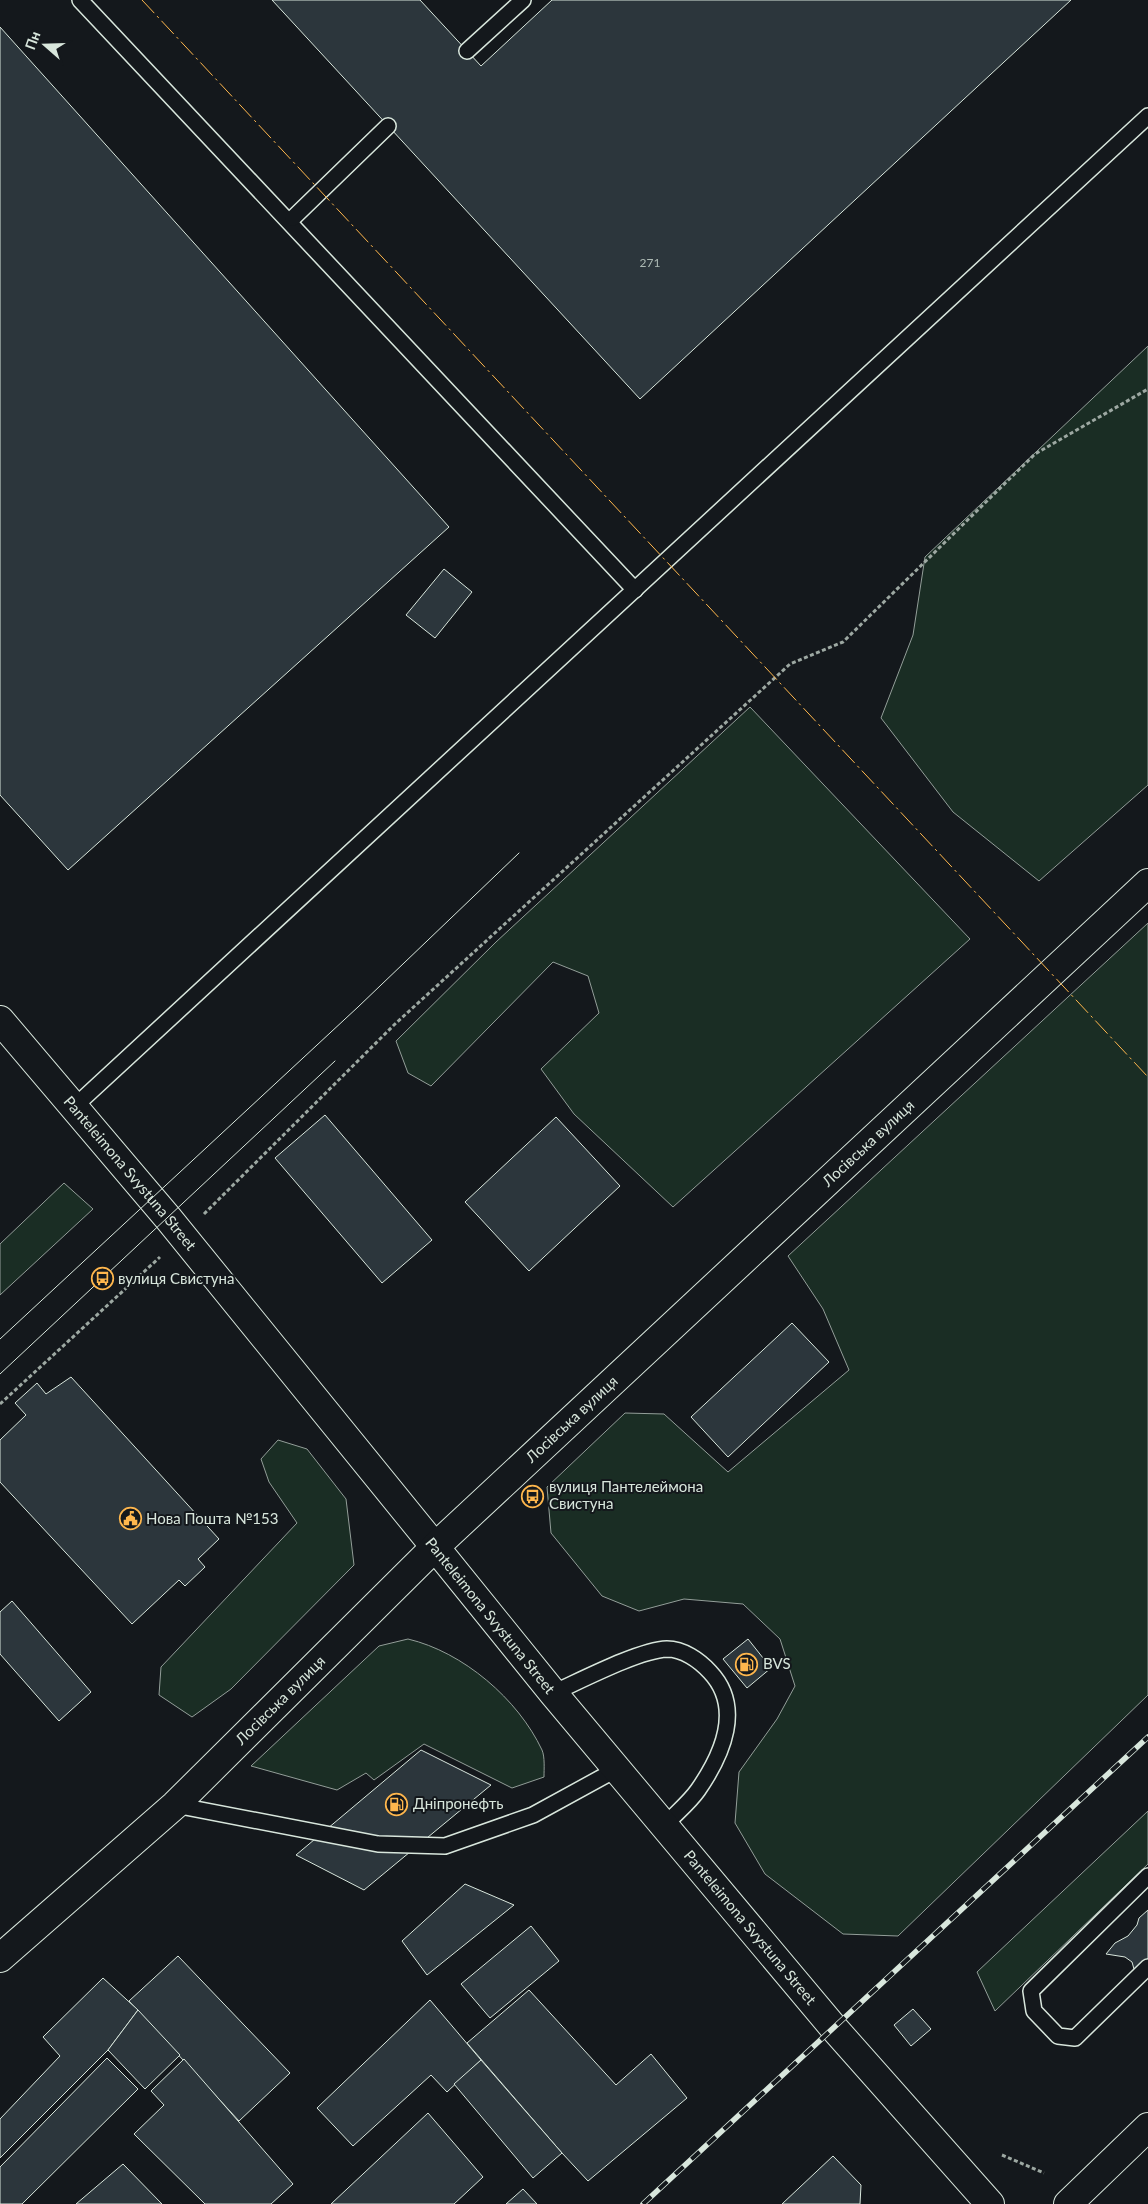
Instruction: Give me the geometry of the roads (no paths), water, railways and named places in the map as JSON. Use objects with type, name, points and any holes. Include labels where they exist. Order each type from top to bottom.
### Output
[{"type":"main road","name":"Лосівська вулиця","points":[[0,1958],[174,1805],[435,1547],[1148,883]]},
{"type":"main road","name":"Panteleimona Svystuna Street","points":[[0,1020],[182,1236],[553,1693],[832,2027],[990,2204]]},
{"type":"main road","points":[[1068,2204],[1148,2127]]},
{"type":"lane","points":[[80,0],[634,590]]},
{"type":"lane","points":[[467,51],[523,0]]},
{"type":"lane","points":[[74,1107],[1148,116]]},
{"type":"lane","points":[[293,218],[388,126]]},
{"type":"lane","points":[[553,1693],[612,1667],[655,1651],[669,1649],[689,1655],[704,1666],[718,1681],[728,1702],[727,1728],[715,1761],[698,1791],[664,1826]]},
{"type":"lane","points":[[174,1805],[378,1844],[445,1846],[533,1815],[617,1769]]},
{"type":"lane","points":[[1148,1876],[1031,1991],[1034,2011],[1058,2036],[1075,2038],[1148,1967]]},
{"type":"tram line","points":[[0,1339],[358,1007],[519,853]]},
{"type":"tram line","points":[[0,1374],[335,1061]]},
{"type":"railway","points":[[643,2204],[1148,1737]]},
{"type":"place","name":"вулиця Свистуна","points":[[102,1279]]},
{"type":"place","name":"вулиця Пантелеймона Свистуна","points":[[533,1496]]},
{"type":"place","name":"Нова Пошта №153","points":[[130,1519]]},
{"type":"place","name":"BVS","points":[[747,1664]]},
{"type":"place","name":"Дніпронефть","points":[[397,1804]]}]
